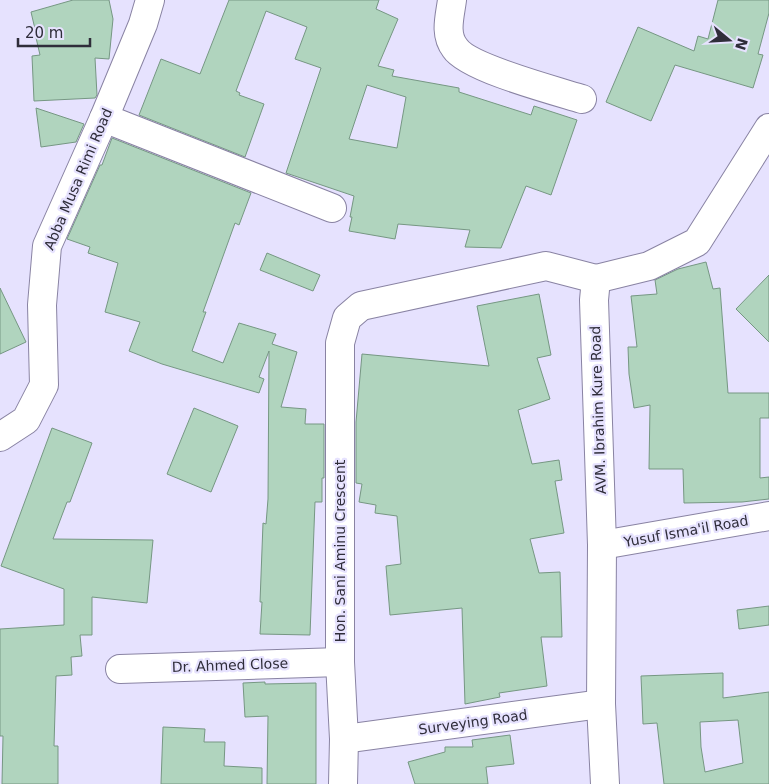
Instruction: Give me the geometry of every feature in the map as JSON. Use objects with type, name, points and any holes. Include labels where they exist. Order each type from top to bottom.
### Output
[{"type":"street","name":"Abba Musa Rimi Road","points":[[0,437],[26,420],[44,385],[42,305],[47,246],[104,118],[143,24],[150,0]]},
{"type":"street","points":[[452,0],[448,32],[455,49],[470,61],[520,80],[582,99]]},
{"type":"street","points":[[104,118],[332,208]]},
{"type":"street","points":[[596,279],[649,266],[697,242],[769,128]]},
{"type":"street","name":"Hon. Sani Aminu Crescent","points":[[343,784],[344,739],[340,662],[340,343],[347,318],[361,306],[546,266],[596,279]]},
{"type":"street","name":"AVM. Ibrahim Kure Road","points":[[596,279],[594,300],[602,546],[602,704],[605,784]]},
{"type":"street","name":"Yusuf Isma'il Road","points":[[602,546],[769,516]]},
{"type":"street","name":"Dr. Ahmed Close","points":[[120,669],[340,662]]},
{"type":"street","name":"Surveying Road","points":[[344,739],[602,704]]},
{"type":"building","points":[[73,0],[109,0],[113,19],[109,59],[95,58],[97,95],[95,98],[34,101],[32,56],[40,55],[31,12]]},
{"type":"building","points":[[229,0],[379,0],[376,9],[398,19],[378,66],[394,70],[392,76],[459,88],[459,92],[531,115],[534,106],[577,120],[551,195],[526,186],[501,248],[465,247],[470,230],[398,224],[395,239],[349,231],[354,196],[286,173],[321,68],[295,59],[307,27],[266,11],[236,91],[240,93],[239,95],[264,104],[245,157],[139,115],[161,59],[200,74]],"holes":[[[367,85],[406,97],[397,148],[349,139]]]},
{"type":"building","points":[[718,0],[769,0],[769,13],[758,54],[763,55],[753,88],[675,65],[651,121],[606,102],[638,27],[694,51],[698,36],[708,39]]},
{"type":"building","points":[[36,108],[84,124],[76,142],[41,147]]},
{"type":"building","points":[[112,138],[251,193],[239,225],[235,223],[203,312],[206,312],[192,351],[223,363],[239,323],[276,334],[272,344],[297,352],[281,407],[306,409],[305,424],[324,424],[322,502],[315,502],[310,635],[260,634],[263,523],[266,524],[268,499],[269,351],[259,377],[264,379],[259,393],[162,364],[129,351],[140,322],[105,312],[118,263],[88,253],[90,247],[67,239],[100,165],[102,165]]},
{"type":"building","points":[[267,253],[320,275],[313,291],[260,270]]},
{"type":"building","points":[[706,262],[713,289],[720,288],[728,393],[769,393],[769,418],[760,418],[760,478],[769,477],[769,499],[742,502],[684,503],[683,469],[649,469],[650,405],[634,408],[629,374],[628,347],[637,347],[631,296],[657,294],[655,280],[678,269]]},
{"type":"building","points":[[769,275],[769,342],[736,309]]},
{"type":"building","points":[[0,288],[26,342],[0,354]]},
{"type":"building","points":[[539,294],[551,355],[537,358],[550,399],[518,410],[532,464],[559,460],[562,480],[555,481],[564,533],[530,539],[539,573],[560,572],[562,637],[541,637],[547,686],[499,693],[500,697],[465,704],[462,608],[390,615],[386,566],[401,564],[397,516],[375,513],[376,505],[359,502],[362,484],[356,483],[356,422],[362,354],[489,366],[477,306]]},
{"type":"building","points":[[194,408],[238,426],[211,492],[167,474]]},
{"type":"building","points":[[52,428],[92,443],[70,502],[67,502],[53,539],[153,540],[147,603],[92,597],[92,635],[80,635],[82,656],[71,657],[72,675],[56,676],[54,746],[58,746],[58,784],[2,784],[3,736],[0,736],[0,629],[64,625],[64,589],[1,566]]},
{"type":"building","points":[[769,606],[769,625],[739,629],[737,610]]},
{"type":"building","points":[[723,673],[723,698],[769,692],[769,784],[664,784],[657,723],[643,724],[641,676]],"holes":[[[738,720],[743,763],[705,772],[700,722]]]},
{"type":"building","points":[[265,682],[265,684],[316,683],[316,784],[267,784],[268,716],[245,717],[243,683]]},
{"type":"building","points":[[163,727],[205,729],[204,742],[225,742],[224,766],[262,768],[262,784],[161,784]]},
{"type":"building","points":[[510,735],[514,764],[486,767],[488,784],[415,784],[408,762],[445,752],[445,747],[473,747],[472,740]]}]
